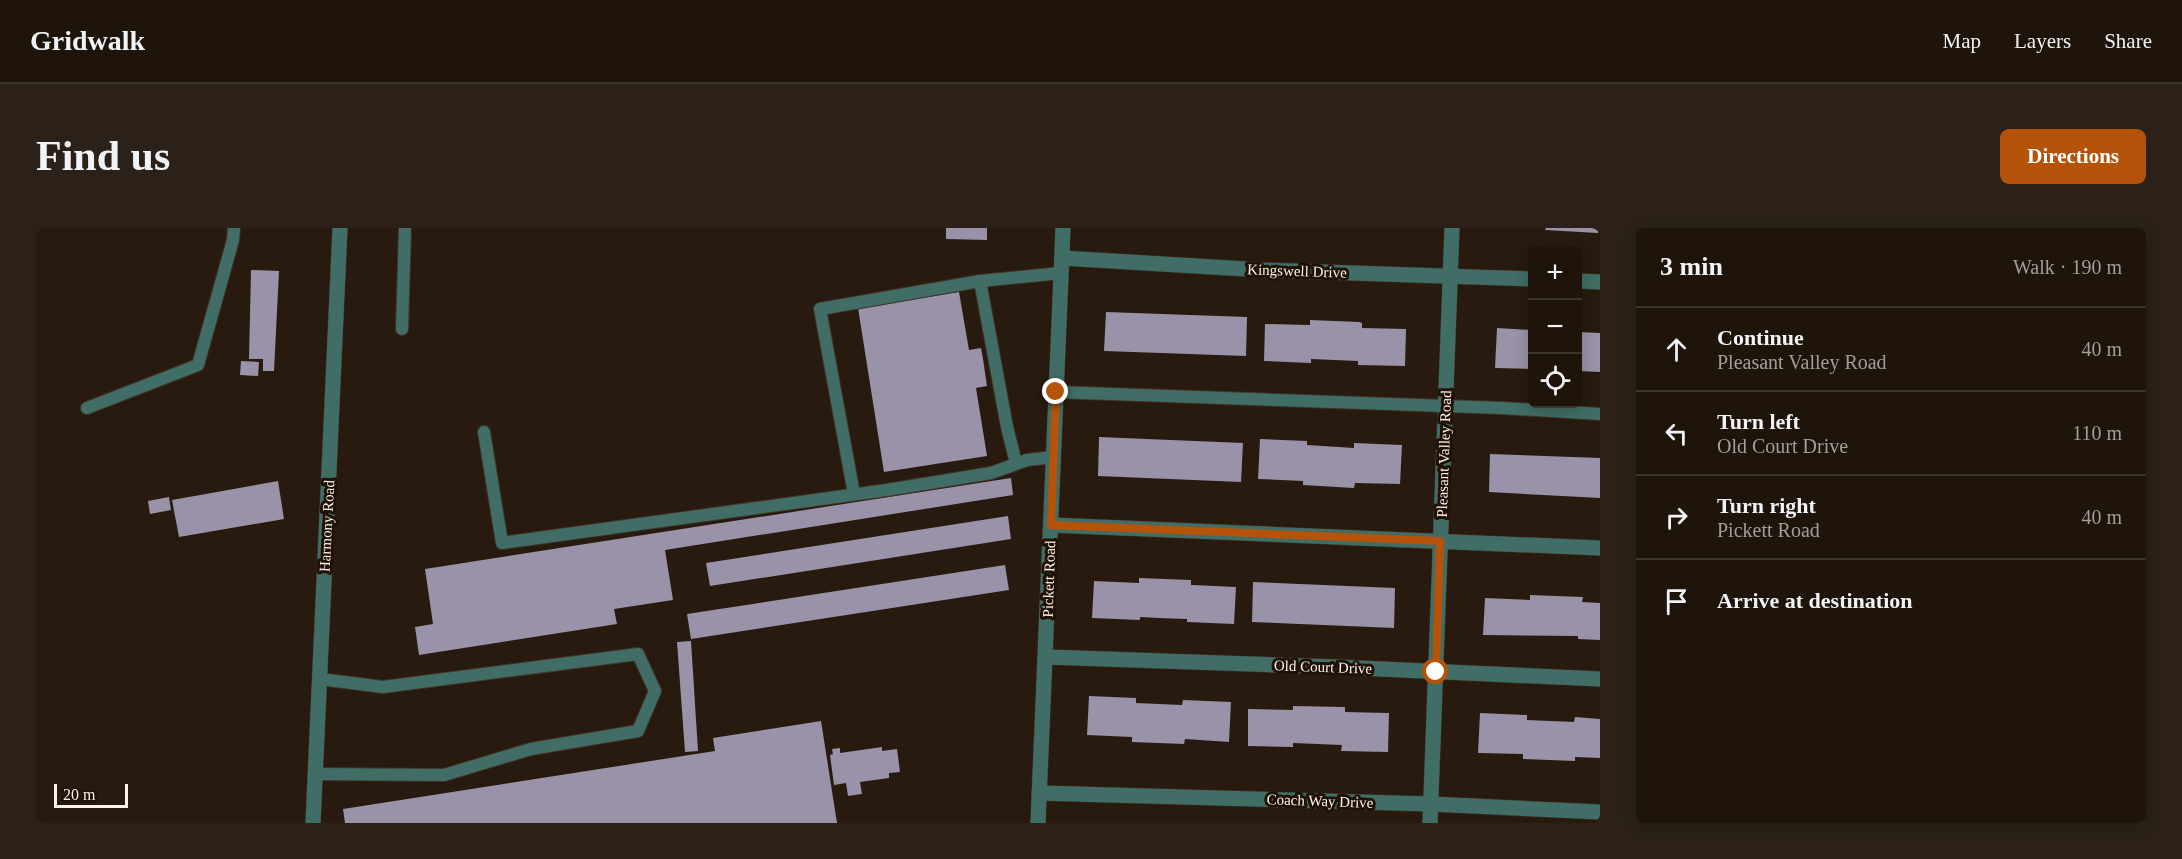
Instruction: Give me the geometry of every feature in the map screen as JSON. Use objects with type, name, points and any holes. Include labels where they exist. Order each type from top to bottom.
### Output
[{"type":"street","name":"Harmony Road","points":[[313,823],[340,228]]},
{"type":"street","name":"Pickett Road","points":[[1038,823],[1063,228]]},
{"type":"street","name":"Pleasant Valley Road","points":[[1430,823],[1452,228]]},
{"type":"street","name":"Kingswell Drive","points":[[1061,265],[1528,279]]},
{"type":"street","points":[[1582,281],[1600,282]]},
{"type":"street","points":[[1051,525],[1600,548]]},
{"type":"street","name":"Old Court Drive","points":[[1046,657],[1600,679]]},
{"type":"street","name":"Coach Way Drive","points":[[1039,792],[1431,804],[1600,812]]},
{"type":"lane","points":[[87,408],[198,365],[233,240],[234,228]]},
{"type":"lane","points":[[402,329],[405,228]]},
{"type":"lane","points":[[854,494],[820,309],[1061,265]]},
{"type":"lane","points":[[980,281],[1005,417],[1016,463]]},
{"type":"lane","points":[[1056,392],[1600,414]]},
{"type":"lane","points":[[484,432],[502,543],[991,473],[1027,460],[1053,457]]},
{"type":"lane","points":[[315,774],[444,775],[531,749],[638,731],[655,692],[638,654],[383,687],[320,679]]},
{"type":"building","points":[[946,228],[987,228],[987,240],[946,239]]},
{"type":"building","points":[[1546,228],[1598,228],[1598,233],[1545,230]]},
{"type":"building","points":[[251,270],[279,271],[274,371],[263,371],[263,359],[249,359]]},
{"type":"building","points":[[959,292],[969,350],[981,348],[983,359],[987,386],[976,388],[987,456],[884,472],[858,308]]},
{"type":"building","points":[[1106,312],[1247,317],[1246,356],[1104,351]]},
{"type":"building","points":[[1310,320],[1359,322],[1362,323],[1362,328],[1406,329],[1405,366],[1358,365],[1358,361],[1311,359],[1311,363],[1264,361],[1265,324],[1310,325]]},
{"type":"building","points":[[1497,328],[1528,330],[1528,369],[1495,368]]},
{"type":"building","points":[[1582,332],[1600,333],[1600,372],[1582,371]]},
{"type":"building","points":[[241,361],[259,362],[258,376],[240,375]]},
{"type":"building","points":[[1099,437],[1243,443],[1241,482],[1098,476]]},
{"type":"building","points":[[1260,439],[1307,441],[1307,445],[1354,448],[1354,443],[1402,445],[1400,484],[1355,483],[1354,488],[1303,485],[1303,481],[1258,479]]},
{"type":"building","points":[[1490,454],[1600,458],[1600,498],[1489,492]]},
{"type":"building","points":[[1011,478],[1013,495],[665,550],[673,600],[614,609],[617,624],[419,655],[415,627],[433,624],[425,569]]},
{"type":"building","points":[[278,481],[284,519],[179,537],[172,500]]},
{"type":"building","points":[[169,497],[171,510],[150,514],[148,501]]},
{"type":"building","points":[[1008,516],[1011,539],[710,586],[706,563]]},
{"type":"building","points":[[1005,565],[1009,590],[691,639],[687,614]]},
{"type":"building","points":[[1139,578],[1191,580],[1191,585],[1236,587],[1234,624],[1140,617],[1140,620],[1092,618],[1094,581],[1139,583]]},
{"type":"building","points":[[1253,582],[1395,588],[1394,628],[1252,622]]},
{"type":"building","points":[[1530,595],[1583,597],[1582,602],[1600,603],[1600,640],[1578,639],[1578,636],[1483,635],[1485,598],[1530,600]]},
{"type":"building","points":[[691,641],[698,751],[685,752],[677,642]]},
{"type":"building","points":[[1089,696],[1136,698],[1136,703],[1182,705],[1183,700],[1231,702],[1229,742],[1185,739],[1184,744],[1132,742],[1132,737],[1087,735]]},
{"type":"building","points":[[1293,706],[1345,707],[1345,712],[1389,713],[1388,752],[1341,751],[1342,745],[1293,743],[1293,747],[1248,746],[1248,709],[1293,710]]},
{"type":"building","points":[[1480,713],[1527,715],[1527,720],[1574,722],[1575,717],[1600,719],[1600,758],[1575,757],[1575,761],[1523,759],[1523,754],[1478,753]]},
{"type":"building","points":[[821,721],[837,823],[345,823],[343,809],[715,751],[713,738]]},
{"type":"building","points":[[882,747],[882,751],[897,749],[900,772],[889,773],[889,778],[860,782],[862,794],[848,796],[846,783],[834,785],[830,755],[833,754],[832,749],[840,748],[840,753]]},
{"type":"route","points":[[1056,392],[1051,525],[1440,541],[1436,672]]}]
